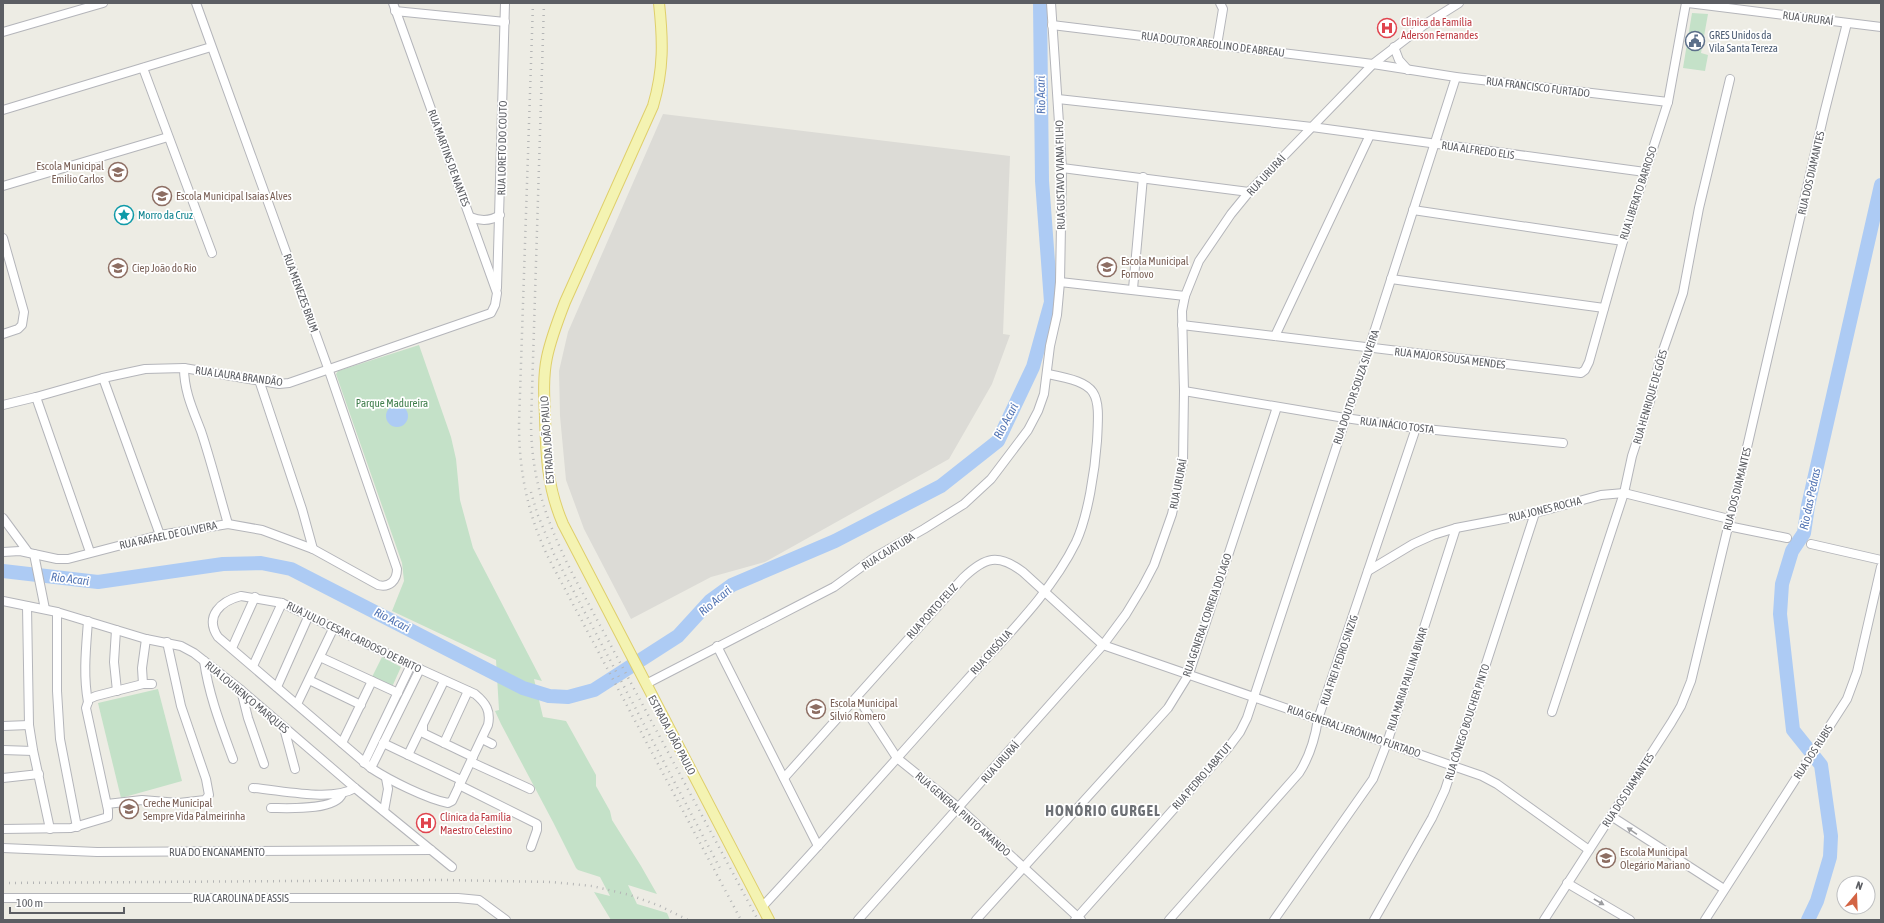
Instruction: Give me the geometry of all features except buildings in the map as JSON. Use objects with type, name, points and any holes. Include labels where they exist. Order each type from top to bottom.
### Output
[{"type":"main road","name":"ESTRADA JOÃO PAULO","points":[[659,3],[663,46],[661,74],[653,106],[560,315],[546,358],[547,463],[554,504],[562,524],[769,920]]},
{"type":"street","points":[[3,32],[103,3]]},
{"type":"street","name":"RUA MENEZES BRUM","points":[[196,3],[328,368],[397,569],[397,576],[392,583]]},
{"type":"street","name":"RUA LORETO DO COUTO","points":[[496,293],[500,215],[505,3]]},
{"type":"street","name":"RUA GUSTAVO VIANA FILHO","points":[[1050,346],[1057,315],[1060,282],[1062,168],[1051,3]]},
{"type":"street","points":[[1217,45],[1223,9],[1220,3]]},
{"type":"street","name":"RUA URURAÍ","points":[[858,920],[1103,645],[1126,614],[1143,586],[1164,540],[1172,514],[1183,462],[1184,391],[1182,324],[1185,296],[1199,261],[1231,214],[1249,192],[1373,64],[1424,25],[1459,3]]},
{"type":"street","name":"RUA URURAÍ","points":[[1687,3],[1881,27]]},
{"type":"street","name":"RUA LIBERATO BARROSO","points":[[1576,374],[1581,373],[1588,366],[1623,241],[1644,172],[1668,102],[1687,3]]},
{"type":"street","points":[[1763,12],[1764,3]]},
{"type":"street","points":[[394,7],[505,22]]},
{"type":"street","name":"RUA MARTINS DE NANTES","points":[[394,7],[496,293]]},
{"type":"street","name":"RUA DOS DIAMANTES","points":[[1544,920],[1671,723],[1686,696],[1702,640],[1728,522],[1758,402],[1824,114],[1847,23]]},
{"type":"street","name":"RUA DOUTOR AREOLINO DE ABREAU","points":[[1052,25],[1373,64]]},
{"type":"street","points":[[3,110],[211,47]]},
{"type":"street","points":[[1394,47],[1399,60],[1408,70]]},
{"type":"street","name":"RUA FRANCISCO FURTADO","points":[[1373,64],[1456,77],[1668,102]]},
{"type":"street","points":[[143,68],[212,253]]},
{"type":"street","name":"RUA DOUTOR SOUZA SILVEIRA","points":[[1254,697],[1369,348],[1456,77]]},
{"type":"street","name":"RUA HENRIQUE DE GÓES","points":[[1552,712],[1624,493],[1632,456],[1650,401],[1660,359],[1683,293],[1700,202],[1730,79]]},
{"type":"street","name":"RUA ALFREDO ELIS","points":[[1058,99],[1312,127],[1644,172]]},
{"type":"street","points":[[1274,336],[1370,135]]},
{"type":"street","points":[[3,186],[168,137]]},
{"type":"street","points":[[1062,168],[1143,177],[1249,192]]},
{"type":"street","points":[[1133,289],[1143,177]]},
{"type":"street","points":[[1413,210],[1623,241]]},
{"type":"street","points":[[470,217],[476,220],[490,220],[500,215]]},
{"type":"street","points":[[3,238],[24,312],[22,325],[18,329],[3,334]]},
{"type":"street","points":[[1391,279],[1604,308]]},
{"type":"street","points":[[1060,282],[1185,296]]},
{"type":"street","name":"RUA LAURA BRANDÃO","points":[[3,405],[103,378],[145,369],[184,368],[279,384],[289,383],[328,368],[491,313],[495,305],[496,293]]},
{"type":"street","name":"RUA MAJOR SOUSA MENDES","points":[[1182,324],[1576,374]]},
{"type":"street","name":"RUA CAJATUBA","points":[[644,681],[834,587],[875,557],[964,504],[991,479],[1028,430],[1038,412],[1048,374],[1050,346]]},
{"type":"street","points":[[184,368],[184,383],[187,394],[201,431],[228,524]]},
{"type":"street","name":"RUA CRISÓLIA","points":[[762,907],[1044,592],[1067,557],[1079,534],[1090,485],[1098,428],[1098,405],[1092,390],[1075,380],[1048,374]]},
{"type":"street","points":[[103,378],[160,535]]},
{"type":"street","points":[[259,380],[302,509],[313,549]]},
{"type":"street","name":"RUA INÁCIO TOSTA","points":[[1184,391],[1345,418],[1416,428],[1563,443]]},
{"type":"street","points":[[36,397],[90,552]]},
{"type":"street","name":"RUA GENERAL CORREIA DO LAGO","points":[[976,920],[1168,708],[1189,674],[1277,407]]},
{"type":"street","name":"RUA FREI PEDRO SINZIG","points":[[1169,920],[1299,773],[1312,746],[1318,719],[1416,428]]},
{"type":"street","name":"RUA JONES ROCHA","points":[[1368,571],[1413,544],[1433,535],[1456,528],[1535,513],[1601,495],[1624,493],[1788,538]]},
{"type":"street","name":"RUA CÔNEGO BOUCHER PINTO","points":[[1374,920],[1432,818],[1454,765],[1535,513]]},
{"type":"street","points":[[3,518],[31,553],[35,562],[45,609]]},
{"type":"street","name":"RUA RAFAEL DE OLIVEIRA","points":[[3,552],[31,553],[57,559],[68,559],[90,552],[160,535],[228,524],[262,530],[313,549],[378,585],[387,586],[392,583]]},
{"type":"street","name":"RUA MARIA PAULINA BIVAR","points":[[1274,920],[1373,780],[1387,743],[1456,528]]},
{"type":"street","points":[[1810,544],[1881,560]]},
{"type":"street","name":"RUA PORTO FELIZ","points":[[784,778],[858,698],[962,578],[984,562],[991,559],[999,559],[1012,564],[1103,645]]},
{"type":"street","name":"RUA DOS RUBIS","points":[[1705,920],[1847,699],[1853,684],[1881,567]]},
{"type":"street","name":"RUA JULIO CESAR CARDOSO DE BRITO","points":[[241,596],[256,597],[282,603],[309,615],[482,699],[490,713],[488,725],[452,801],[448,803],[437,800],[386,778],[367,766],[218,637],[212,623],[215,615],[224,602],[231,598],[241,596]]},
{"type":"street","points":[[232,648],[256,597]]},
{"type":"street","name":"RUA LOURENÇO MARQUES","points":[[3,601],[57,612],[146,639],[167,642],[187,650],[204,661],[241,690],[355,788],[452,867]]},
{"type":"street","points":[[253,666],[282,603]]},
{"type":"street","points":[[27,606],[30,726],[33,751],[50,829]]},
{"type":"street","points":[[57,612],[60,740],[77,827]]},
{"type":"street","points":[[277,687],[309,615]]},
{"type":"street","points":[[88,621],[85,688],[88,702]]},
{"type":"street","points":[[297,704],[334,628]]},
{"type":"street","points":[[116,630],[114,662],[117,691]]},
{"type":"street","points":[[3,829],[50,829],[77,827],[108,817],[107,804],[86,708],[92,697],[148,684],[142,668],[146,639]]},
{"type":"street","points":[[107,804],[142,800],[179,803],[205,800],[209,795],[206,779],[178,694],[167,642]]},
{"type":"street","name":"RUA GENERAL JERÔNIMO FURTADO","points":[[1103,645],[1454,765],[1482,776],[1497,784],[1589,850]]},
{"type":"street","points":[[717,646],[818,846]]},
{"type":"street","points":[[320,657],[398,693]]},
{"type":"street","points":[[204,661],[213,706],[233,759]]},
{"type":"street","points":[[367,766],[411,665]]},
{"type":"street","points":[[367,766],[383,744],[420,669]]},
{"type":"street","points":[[309,680],[361,705]]},
{"type":"street","points":[[342,743],[372,681]]},
{"type":"street","points":[[408,755],[423,728],[444,681]]},
{"type":"street","points":[[241,690],[248,718],[264,764]]},
{"type":"street","points":[[444,743],[468,691]]},
{"type":"street","name":"RUA PEDRO LABATUT","points":[[1078,919],[1228,748],[1240,732],[1254,697]]},
{"type":"street","name":"RUA GENERAL PINTO AMANDO","points":[[858,698],[897,758],[959,808],[1078,919]]},
{"type":"street","points":[[3,726],[30,726]]},
{"type":"street","points":[[284,728],[296,769]]},
{"type":"street","points":[[423,728],[423,733],[530,789]]},
{"type":"street","points":[[482,739],[492,744]]},
{"type":"street","points":[[383,744],[408,755],[537,824],[537,830],[531,847]]},
{"type":"street","points":[[3,750],[33,751]]},
{"type":"street","points":[[3,778],[39,774]]},
{"type":"street","points":[[384,811],[388,794],[386,778]]},
{"type":"street","points":[[253,788],[329,796],[342,794],[355,788]]},
{"type":"street","points":[[271,808],[296,808],[329,804],[339,799],[342,794]]},
{"type":"street","points":[[1611,816],[1724,889]]},
{"type":"street","name":"RUA DO ENCANAMENTO","points":[[3,848],[97,852],[431,850]]},
{"type":"street","points":[[1567,883],[1630,920]]},
{"type":"street","name":"RUA CAROLINA DE ASSIS","points":[[3,898],[458,898],[479,900],[506,920]]},
{"type":"shaded area","points":[[663,114],[1010,156],[1003,334],[1010,335],[992,384],[949,459],[765,562],[711,577],[631,619],[584,529],[566,480],[560,416],[559,371],[568,332]]},
{"type":"green space","name":"GRES Unidos da Vila Santa Tereza","points":[[1692,13],[1708,14],[1701,53],[1708,55],[1705,71],[1683,68]]},
{"type":"green space","name":"Parque Madureira","points":[[419,345],[451,437],[456,459],[460,500],[473,548],[542,681],[534,679],[543,717],[566,721],[596,775],[596,786],[610,811],[612,820],[657,894],[628,885],[637,904],[667,913],[670,920],[611,920],[594,892],[610,896],[600,877],[576,868],[495,711],[499,710],[496,660],[392,611],[404,581],[402,563],[336,374],[338,371]]},
{"type":"green space","points":[[382,657],[401,667],[392,687],[372,677]]},
{"type":"green space","points":[[158,689],[182,781],[121,798],[98,703]]},
{"type":"water","points":[[397,405],[405,408],[408,416],[405,424],[397,427],[389,424],[386,416],[389,408]]},
{"type":"waterway","name":"Rio Acari","points":[[3,571],[98,582],[223,564],[261,563],[291,569],[523,688],[549,696],[568,697],[594,690],[678,636],[710,601],[732,585],[835,541],[941,486],[998,441],[1033,367],[1051,302],[1042,181],[1040,3]]},
{"type":"waterway","name":"Rio das Pedras","points":[[1808,920],[1817,901],[1830,857],[1831,836],[1821,765],[1793,730],[1780,614],[1782,584],[1792,551],[1804,533],[1808,506],[1881,185]]},
{"type":"railway","points":[[533,3],[519,424],[519,442],[526,493],[535,527],[549,559],[741,920]]},
{"type":"railway","points":[[544,3],[531,425],[534,465],[542,502],[555,537],[572,573],[758,920]]},
{"type":"railway","points":[[531,492],[537,513],[554,554],[722,872]]},
{"type":"railway","points":[[3,883],[443,880],[552,882],[592,886],[630,895],[660,906],[688,920]]},
{"type":"place","name":"Clínica da Família Aderson Fernandes","points":[[1387,28]]},
{"type":"place","name":"GRES Unidos da Vila Santa Tereza","points":[[1695,41]]},
{"type":"place","name":"Escola Municipal Emilio Carlos","points":[[118,172]]},
{"type":"place","name":"Escola Municipal Isaias Alves","points":[[162,196]]},
{"type":"place","name":"Morro da Cruz","points":[[124,215]]},
{"type":"place","name":"Escola Municipal Fornovo","points":[[1107,267]]},
{"type":"place","name":"Ciep João do Rio","points":[[118,268]]},
{"type":"place","name":"Escola Municipal Silvio Romero","points":[[816,709]]},
{"type":"place","name":"Creche Municipal Sempre Vida Palmeirinha","points":[[129,809]]},
{"type":"place","name":"Clínica da Família Maestro Celestino","points":[[426,823]]},
{"type":"place","name":"Escola Municipal Olegário Mariano","points":[[1606,858]]},
{"type":"district","name":"HONÓRIO GURGEL","points":[[1103,811]]}]
